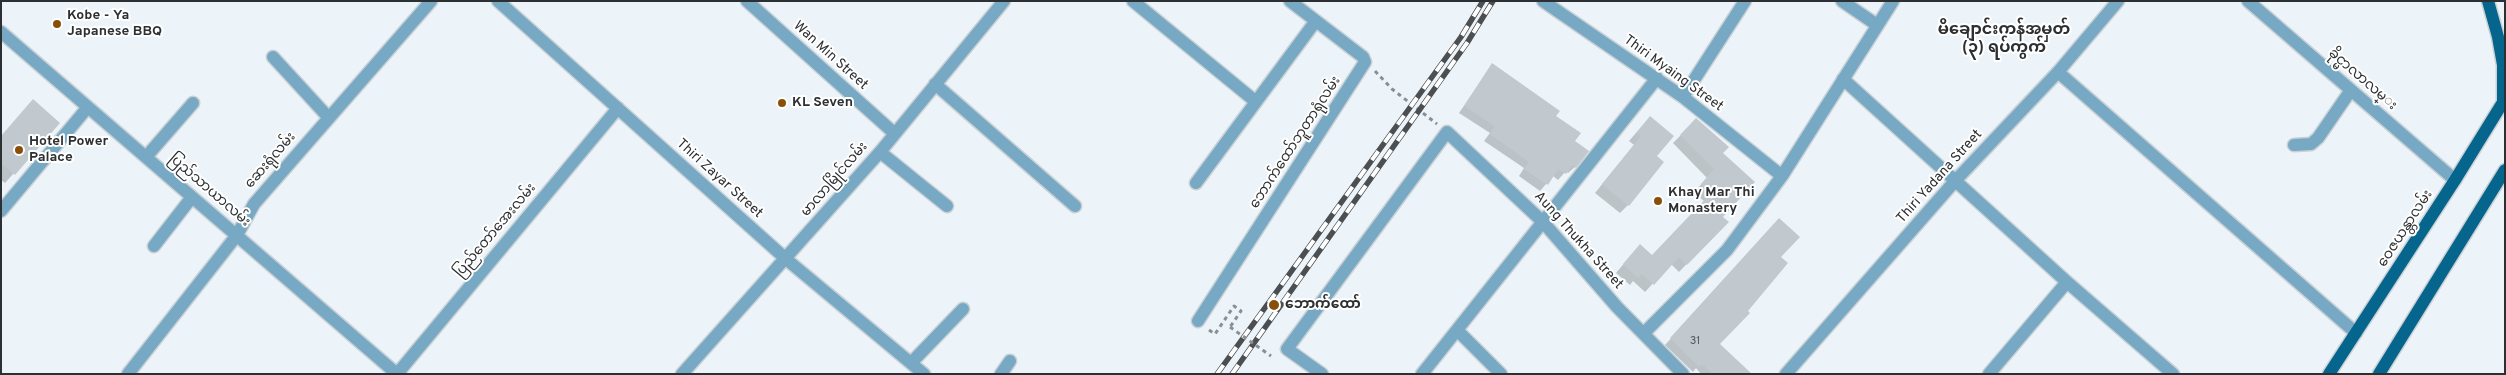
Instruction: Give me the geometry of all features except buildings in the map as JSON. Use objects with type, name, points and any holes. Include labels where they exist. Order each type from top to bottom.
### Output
[{"type":"main road","points":[[2488,1],[2498,37],[2503,65],[2504,100]]},
{"type":"main road","name":"ဝေဇယန္တာလမ်း","points":[[2329,374],[2455,180],[2504,100]]},
{"type":"main road","points":[[2379,374],[2505,170]]},
{"type":"street","name":"ဆေးရုံလမ်း","points":[[128,374],[237,235],[254,204],[431,1]]},
{"type":"street","name":"Thiri Zayar Street","points":[[498,1],[786,259],[924,374]]},
{"type":"street","name":"Wan Min Street","points":[[747,1],[894,133]]},
{"type":"street","name":"မာလာမြိုင်လမ်း","points":[[682,374],[880,152],[1004,1]]},
{"type":"street","points":[[1133,1],[1255,101]]},
{"type":"street","points":[[1290,1],[1363,57],[1366,62]]},
{"type":"street","name":"Thiri Myaing Street","points":[[1544,1],[1683,97],[1782,176]]},
{"type":"street","points":[[1683,97],[1745,1]]},
{"type":"street","points":[[1842,1],[1878,25]]},
{"type":"street","points":[[1644,333],[1727,250],[1782,176],[1893,1]]},
{"type":"street","name":"Thiri Yadana Street","points":[[1786,374],[1955,181],[2058,72],[2118,1]]},
{"type":"street","name":"ခိုင္မာလာလမ္း","points":[[2248,1],[2455,180]]},
{"type":"street","points":[[1196,182],[1315,22]]},
{"type":"street","name":"ပြည်သာယာလမ်း","points":[[1,32],[397,374]]},
{"type":"street","points":[[273,57],[329,118]]},
{"type":"street","name":"ဘောက်ထော်ဘူတာရုံလမ်း","points":[[1198,322],[1366,62]]},
{"type":"street","points":[[2058,72],[2356,333]]},
{"type":"street","points":[[1422,374],[1657,78]]},
{"type":"street","points":[[1843,79],[2067,282],[2174,374]]},
{"type":"street","points":[[935,84],[1075,206]]},
{"type":"street","points":[[2294,144],[2311,144],[2318,138],[2351,90]]},
{"type":"street","points":[[146,157],[193,103]]},
{"type":"street","points":[[1,211],[88,107]]},
{"type":"street","name":"ပြည်တော်အေးလမ်း","points":[[397,374],[618,108]]},
{"type":"street","points":[[1322,374],[1287,349],[1447,132]]},
{"type":"street","name":"Aung Thukha Street","points":[[1447,132],[1543,222],[1618,307],[1683,374]]},
{"type":"street","points":[[880,152],[947,206]]},
{"type":"street","points":[[154,246],[192,197]]},
{"type":"street","points":[[1989,374],[2067,282]]},
{"type":"street","points":[[911,363],[963,309]]},
{"type":"street","points":[[1457,330],[1501,374]]},
{"type":"street","points":[[1001,374],[1010,361]]},
{"type":"path","points":[[1366,62],[1392,89],[1447,132]]},
{"type":"path","points":[[1198,322],[1216,334],[1234,306],[1241,311],[1230,327],[1271,356]]},
{"type":"railway","points":[[1217,374],[1461,37],[1483,1]]},
{"type":"railway","points":[[1232,374],[1467,43],[1493,1]]},
{"type":"place","name":"Kobe - Ya Japanese BBQ","points":[[57,24]]},
{"type":"place","name":"KL Seven","points":[[782,103]]},
{"type":"place","name":"Hotel Power Palace","points":[[19,150]]},
{"type":"place","name":"Khay Mar Thi Monastery","points":[[1658,201]]},
{"type":"place","name":"ဘောက်ထော်","points":[[1274,305]]},
{"type":"district","name":"မိချောင်းကန်အမှတ် (၃) ရပ်ကွက်","points":[[2004,40]]}]
